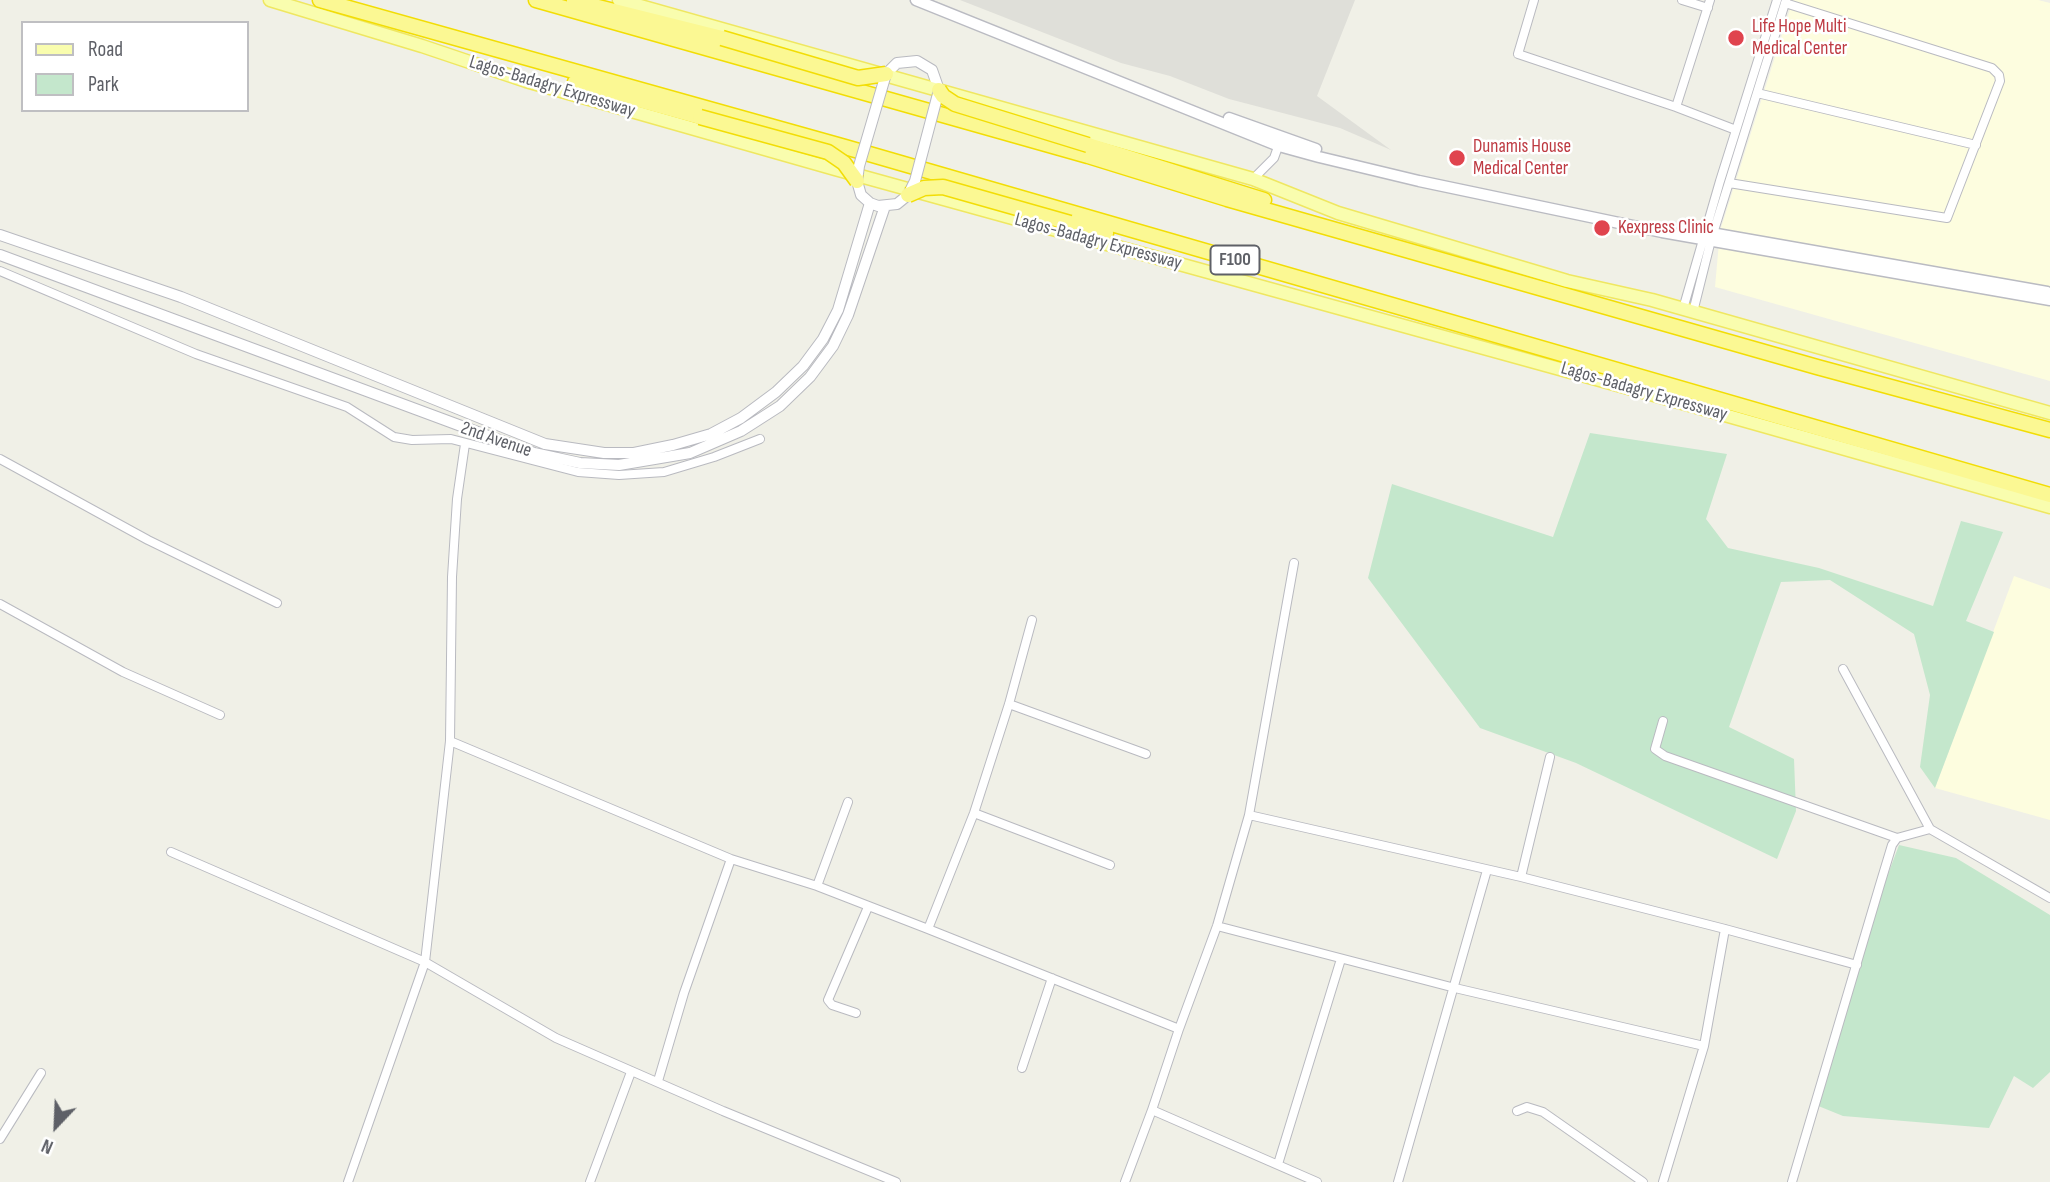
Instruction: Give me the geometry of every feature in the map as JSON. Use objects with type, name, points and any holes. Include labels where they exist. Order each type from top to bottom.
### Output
[{"type":"highway","name":"Lagos-Badagry Expressway","points":[[320,0],[845,146],[2050,495]]},
{"type":"highway","points":[[536,0],[1817,367],[2050,430]]},
{"type":"highway","points":[[568,0],[722,38],[858,78],[887,74]]},
{"type":"highway","points":[[418,29],[521,65],[828,152],[844,163],[857,181]]},
{"type":"highway","points":[[939,90],[955,104],[1230,188],[1405,249]]},
{"type":"highway","points":[[908,195],[924,188],[943,187],[1212,262],[1409,308]]},
{"type":"main road","name":"Lagos-Badagry Expressway","points":[[270,0],[526,81],[2050,507]]},
{"type":"main road","points":[[619,0],[1252,180],[1338,213],[1567,281],[1620,291],[2050,413]]},
{"type":"main road","points":[[915,0],[1280,142],[1419,181],[2050,300]]},
{"type":"main road","points":[[932,0],[1280,142]]},
{"type":"main road","points":[[1708,236],[2050,292]]},
{"type":"street","points":[[1534,0],[1518,54],[1736,130]]},
{"type":"street","points":[[1676,107],[1709,4],[1682,0]]},
{"type":"street","points":[[1708,236],[1729,183],[1782,1]]},
{"type":"street","points":[[1688,310],[1736,130],[1782,1]]},
{"type":"street","points":[[1729,183],[1947,218],[2000,81],[1999,75],[1992,68],[1782,1]]},
{"type":"street","points":[[917,61],[932,71],[939,90],[915,181],[908,195],[897,204],[885,206],[870,203],[861,195],[857,181],[859,166],[887,74],[897,63],[917,61]]},
{"type":"street","points":[[1757,93],[1976,145]]},
{"type":"street","points":[[1252,180],[1275,158],[1280,142]]},
{"type":"street","name":"2nd Avenue","points":[[0,235],[181,297],[545,444],[604,453],[634,453],[711,433],[741,418],[776,392],[803,366],[823,339],[838,310],[870,203]]},
{"type":"street","name":"2nd Avenue","points":[[0,255],[406,407],[559,460],[619,465],[690,453],[741,431],[780,406],[810,377],[833,346],[848,315],[885,206]]},
{"type":"street","points":[[0,271],[196,354],[347,407],[394,437],[412,440],[451,439],[578,472],[619,475],[664,472],[760,439]]},
{"type":"street","points":[[348,1182],[425,962],[450,741],[452,578],[457,499],[466,443]]},
{"type":"street","points":[[0,459],[148,540],[276,603]]},
{"type":"street","points":[[1125,1182],[1217,926],[1249,816],[1294,563]]},
{"type":"street","points":[[0,604],[123,672],[220,715]]},
{"type":"street","points":[[928,929],[974,813],[1009,704],[1032,620]]},
{"type":"street","points":[[1843,669],[1930,829],[2050,898]]},
{"type":"street","points":[[1009,704],[1146,754]]},
{"type":"street","points":[[1663,721],[1656,750],[1665,755],[1897,838],[1930,829]]},
{"type":"street","points":[[450,741],[731,859],[817,886],[1179,1029]]},
{"type":"street","points":[[1521,877],[1550,757]]},
{"type":"street","points":[[817,886],[848,802]]},
{"type":"street","points":[[974,813],[1110,865]]},
{"type":"street","points":[[1249,816],[1521,877],[1857,965]]},
{"type":"street","points":[[1792,1182],[1892,845],[1897,838]]},
{"type":"street","points":[[171,852],[425,962],[556,1038],[896,1182]]},
{"type":"street","points":[[657,1081],[684,993],[731,859]]},
{"type":"street","points":[[1398,1182],[1487,870]]},
{"type":"street","points":[[856,1013],[832,1005],[828,1000],[868,907]]},
{"type":"street","points":[[1217,926],[1455,988],[1704,1046]]},
{"type":"street","points":[[1663,1182],[1704,1046],[1725,929]]},
{"type":"street","points":[[1278,1164],[1341,959]]},
{"type":"street","points":[[1022,1068],[1052,978]]},
{"type":"street","points":[[590,1182],[631,1072]]},
{"type":"street","points":[[0,1139],[41,1073]]},
{"type":"street","points":[[1517,1111],[1527,1107],[1543,1112],[1643,1182]]},
{"type":"street","points":[[1152,1110],[1317,1182]]},
{"type":"shaded area","points":[[960,0],[1355,0],[1317,96],[1391,150],[1340,128],[1229,99],[1170,76],[1121,63]]},
{"type":"shaded area","points":[[1793,0],[2038,0],[2050,3],[2050,381],[1715,287],[1720,231]]},
{"type":"shaded area","points":[[2014,576],[2050,589],[2050,820],[1935,788]]},
{"type":"green space","points":[[1590,433],[1727,454],[1706,519],[1728,548],[1819,568],[1933,606],[1961,521],[2003,532],[1966,621],[1994,632],[1935,788],[1920,767],[1930,695],[1914,634],[1830,580],[1781,582],[1729,727],[1794,759],[1796,811],[1777,859],[1576,763],[1480,728],[1368,578],[1392,484],[1553,537]]},
{"type":"green space","points":[[1899,845],[1956,858],[2050,915],[2050,1072],[2033,1088],[2014,1076],[1989,1128],[1843,1116],[1811,1103],[1852,970]]},
{"type":"place","name":"Life Hope Multi Medical Center","points":[[1736,38]]},
{"type":"place","name":"Dunamis House Medical Center","points":[[1457,158]]},
{"type":"place","name":"Kexpress Clinic","points":[[1602,228]]}]
